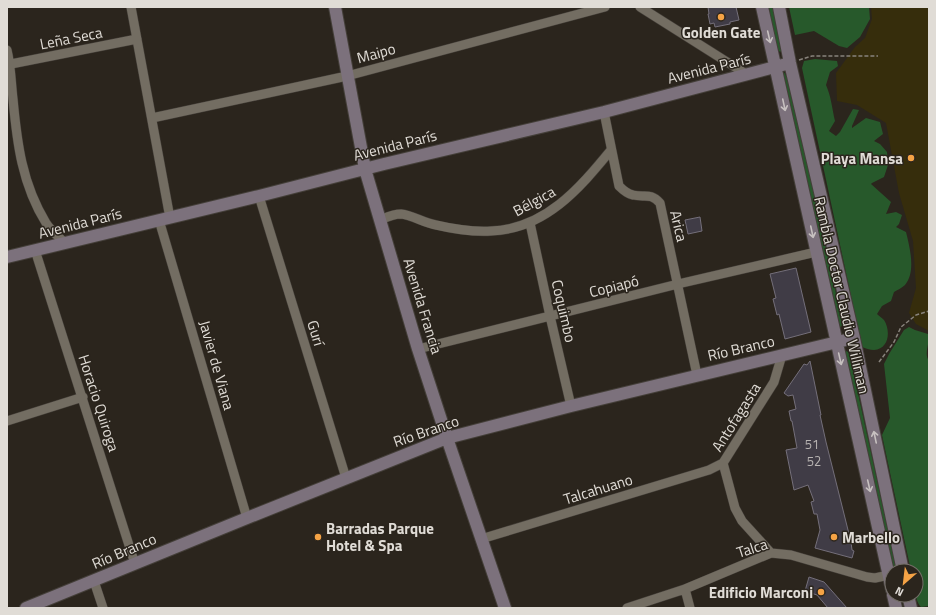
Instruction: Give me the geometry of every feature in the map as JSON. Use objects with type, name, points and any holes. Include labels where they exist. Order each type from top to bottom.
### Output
[{"type":"street","name":"Javier de Viana","points":[[132,7],[152,118],[165,219],[247,518]]},
{"type":"street","name":"Avenida Francia","points":[[335,7],[365,169],[418,349],[505,608]]},
{"type":"street","name":"Maipo","points":[[152,118],[347,76],[605,7]]},
{"type":"street","points":[[640,7],[746,74]]},
{"type":"street","name":"Rambla Doctor Claudio Williman","points":[[762,7],[886,563]]},
{"type":"street","name":"Rambla Doctor Claudio Williman","points":[[779,7],[790,63],[854,338],[901,563]]},
{"type":"street","name":"Leña Seca","points":[[10,64],[137,40]]},
{"type":"street","points":[[7,50],[10,64],[12,97],[20,156],[24,171],[31,193],[46,224],[65,243]]},
{"type":"street","name":"Avenida París","points":[[7,257],[604,112],[790,63]]},
{"type":"street","name":"Arica","points":[[604,112],[619,186],[625,192],[633,195],[655,198],[660,204],[697,375]]},
{"type":"street","name":"Bélgica","points":[[380,220],[401,214],[433,225],[459,230],[490,232],[510,229],[530,223],[569,197],[611,150]]},
{"type":"street","name":"Gurí","points":[[259,196],[346,478]]},
{"type":"street","name":"Coquimbo","points":[[530,223],[571,406]]},
{"type":"street","name":"Horacio Quiroga","points":[[35,250],[135,564]]},
{"type":"street","name":"Copiapó","points":[[418,349],[678,284],[816,252]]},
{"type":"street","name":"Río Branco","points":[[26,608],[447,438],[697,375],[854,338]]},
{"type":"street","name":"Antofagasta","points":[[771,553],[742,521],[735,508],[722,463],[774,382],[782,355]]},
{"type":"street","points":[[7,421],[83,397]]},
{"type":"street","name":"Talcahuano","points":[[481,540],[708,470],[722,463]]},
{"type":"street","name":"Talca","points":[[627,608],[686,589],[771,553],[792,555],[867,577],[875,578],[884,576]]},
{"type":"street","points":[[94,581],[103,608]]},
{"type":"street","points":[[686,589],[690,608]]},
{"type":"path","points":[[790,63],[812,56],[878,56]]},
{"type":"path","points":[[880,362],[894,342],[901,327],[916,315],[929,312]]},
{"type":"green space","points":[[768,7],[774,7],[782,50],[780,52],[776,45]]},
{"type":"green space","points":[[789,7],[869,7],[870,19],[860,37],[847,48],[839,46],[814,31],[795,35]]},
{"type":"green space","points":[[815,59],[837,61],[838,66],[830,72],[826,85],[835,121],[829,131],[836,136],[840,132],[853,109],[859,110],[852,128],[866,118],[880,122],[883,134],[874,141],[880,144],[887,152],[888,165],[884,177],[871,184],[891,202],[886,214],[896,212],[902,215],[899,224],[896,227],[906,232],[909,245],[911,267],[908,280],[904,286],[894,292],[891,301],[882,306],[877,314],[884,320],[888,329],[886,343],[879,349],[874,350],[862,347],[802,68],[804,61]]},
{"type":"green space","points":[[784,72],[791,85],[841,317],[841,327],[839,326],[783,74]]},
{"type":"green space","points":[[909,327],[928,334],[929,337],[927,358],[929,361],[929,606],[921,607],[918,603],[924,603],[924,563],[909,563],[882,435],[890,418],[884,364],[904,330]]},
{"type":"green space","points":[[844,352],[848,352],[850,357],[895,563],[890,563]]},
{"type":"sand","name":"Playa Mansa","points":[[871,7],[929,7],[929,331],[916,324],[909,313],[916,288],[913,241],[899,193],[886,123],[857,105],[837,101],[836,73],[855,47],[865,38],[872,19]]},
{"type":"building","name":"Golden Gate","points":[[708,7],[736,7],[739,20],[730,22],[730,24],[715,27],[714,23],[710,24]]},
{"type":"building","points":[[700,217],[702,231],[688,234],[685,220]]},
{"type":"building","points":[[796,268],[811,332],[785,339],[779,314],[777,315],[773,299],[776,298],[770,274]]},
{"type":"building","points":[[810,361],[826,442],[852,550],[854,551],[852,558],[815,548],[820,530],[817,514],[814,514],[811,502],[814,501],[808,485],[794,490],[786,450],[797,448],[789,411],[796,409],[793,395],[788,396],[784,393],[804,364],[807,365]]},
{"type":"building","name":"Edificio Marconi","points":[[809,577],[824,582],[847,608],[828,608],[817,595],[805,591]]},
{"type":"place","name":"Golden Gate","points":[[721,17]]},
{"type":"place","name":"Playa Mansa","points":[[911,158]]},
{"type":"place","name":"Barradas Parque Hotel & Spa","points":[[318,537]]},
{"type":"place","name":"Marbello","points":[[834,537]]},
{"type":"place","name":"Edificio Marconi","points":[[821,592]]}]
